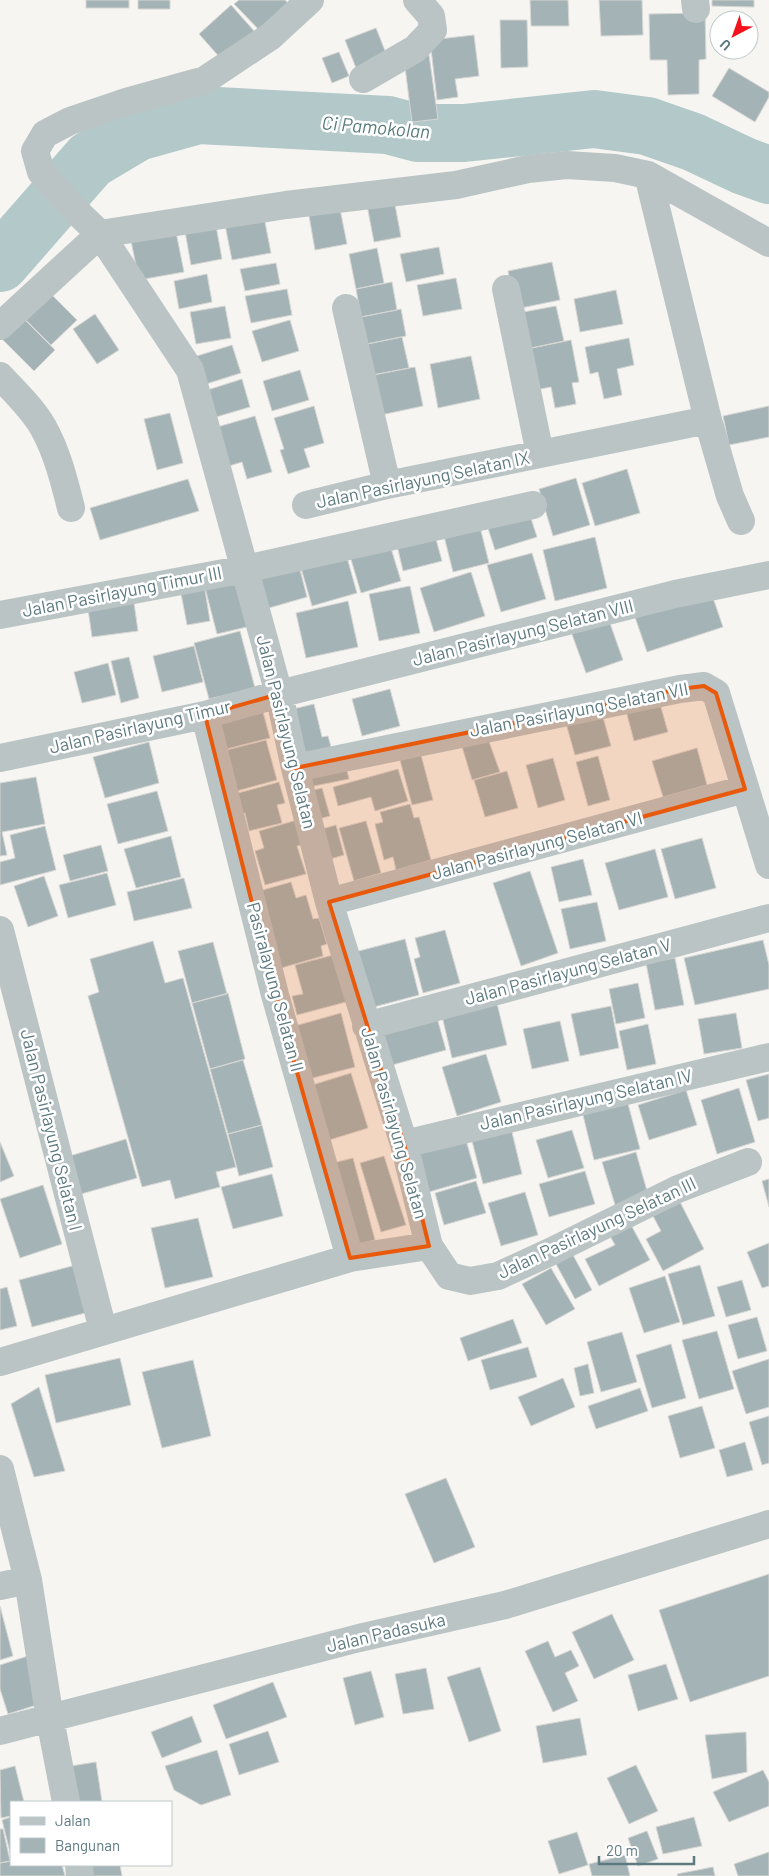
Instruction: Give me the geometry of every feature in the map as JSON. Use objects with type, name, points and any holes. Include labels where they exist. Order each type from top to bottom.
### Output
[{"type":"street","points":[[244,569],[190,370],[100,234],[76,211],[41,172],[35,151],[45,134],[70,121],[116,105],[205,80],[271,36],[310,0]]},
{"type":"street","points":[[363,79],[415,49],[433,30],[430,16],[417,0]]},
{"type":"street","points":[[0,326],[100,234],[286,205],[456,185],[528,169],[567,165],[616,168],[648,175],[769,243]]},
{"type":"street","points":[[648,175],[708,420],[730,496],[742,521]]},
{"type":"street","points":[[506,289],[540,454]]},
{"type":"street","points":[[346,308],[387,485]]},
{"type":"street","points":[[0,376],[21,398],[42,426],[61,467],[71,508]]},
{"type":"street","name":"Jalan Pasirlayung Selatan IX","points":[[306,505],[387,485],[708,420]]},
{"type":"street","name":"Jalan Pasirlayung Timur III","points":[[0,615],[244,569],[533,505]]},
{"type":"street","name":"Jalan Pasirlayung Selatan","points":[[244,569],[279,694],[295,768],[329,902],[404,1144],[429,1246]]},
{"type":"street","name":"Jalan Pasirlayung Selatan VIII","points":[[279,694],[675,594],[769,575]]},
{"type":"street","name":"Jalan Pasirlayung Selatan VII","points":[[295,768],[670,691],[704,686],[716,693],[769,865]]},
{"type":"street","name":"Jalan Pasirlayung Timur","points":[[0,758],[205,715],[279,694]]},
{"type":"street","name":"Pasiralayung Selatan II","points":[[205,715],[275,995],[350,1258]]},
{"type":"street","name":"Jalan Pasirlayung Selatan VI","points":[[329,902],[745,789]]},
{"type":"street","name":"Jalan Pasirlayung Selatan V","points":[[366,1026],[769,918]]},
{"type":"street","name":"Jalan Pasirlayung Selatan I","points":[[0,930],[103,1330]]},
{"type":"street","name":"Jalan Pasirlayung Selatan IV","points":[[404,1144],[769,1057]]},
{"type":"street","name":"Jalan Pasirlayung Selatan III","points":[[429,1246],[449,1276],[470,1281],[498,1276],[678,1189],[748,1162]]},
{"type":"street","points":[[0,1362],[350,1258],[429,1246]]},
{"type":"street","points":[[0,1470],[28,1580],[50,1719],[66,1801]]},
{"type":"street","name":"Jalan Padasuka","points":[[0,1731],[359,1638],[505,1605],[769,1524]]},
{"type":"street","points":[[0,1586],[28,1580]]},
{"type":"highlighted area","points":[[704,686],[716,693],[745,789],[329,902],[404,1144],[429,1246],[350,1258],[275,995],[205,715],[279,694],[295,768],[680,689]]},
{"type":"building","points":[[86,0],[129,0],[129,8],[86,8]]},
{"type":"building","points":[[138,0],[170,0],[170,9],[138,9]]},
{"type":"building","points":[[239,0],[285,0],[292,8],[263,34],[234,4]]},
{"type":"building","points":[[530,0],[568,0],[569,26],[531,26]]},
{"type":"building","points":[[599,0],[642,0],[643,35],[601,36]]},
{"type":"building","points":[[712,0],[754,0],[754,7],[712,6]]},
{"type":"building","points":[[231,5],[255,32],[223,61],[199,34]]},
{"type":"building","points":[[705,13],[706,59],[699,60],[699,94],[668,95],[667,60],[650,60],[649,14]]},
{"type":"building","points":[[500,20],[527,20],[528,67],[501,68]]},
{"type":"building","points":[[376,28],[389,61],[358,73],[345,40]]},
{"type":"building","points":[[474,35],[479,76],[455,79],[458,97],[437,100],[430,40]]},
{"type":"building","points":[[339,52],[349,76],[332,83],[322,58]]},
{"type":"building","points":[[429,55],[438,119],[412,122],[404,59]]},
{"type":"building","points":[[729,68],[769,92],[769,97],[755,122],[712,96]]},
{"type":"building","points":[[393,194],[401,237],[374,242],[366,200]]},
{"type":"building","points":[[339,204],[347,244],[315,250],[308,210]]},
{"type":"building","points":[[264,217],[271,253],[232,260],[225,225]]},
{"type":"building","points":[[215,220],[222,259],[191,265],[184,226]]},
{"type":"building","points":[[175,227],[184,272],[139,280],[130,236]]},
{"type":"building","points":[[439,247],[444,274],[406,282],[400,254]]},
{"type":"building","points":[[377,248],[384,283],[356,289],[349,254]]},
{"type":"building","points":[[552,262],[560,300],[516,309],[508,271]]},
{"type":"building","points":[[276,263],[280,284],[245,291],[240,269]]},
{"type":"building","points":[[207,274],[212,302],[179,309],[174,281]]},
{"type":"building","points":[[456,278],[462,309],[423,316],[417,285]]},
{"type":"building","points":[[392,282],[397,310],[361,317],[356,289]]},
{"type":"building","points":[[45,288],[77,320],[51,345],[18,312]]},
{"type":"building","points":[[287,289],[292,315],[251,323],[245,296]]},
{"type":"building","points":[[616,290],[623,324],[580,332],[574,299]]},
{"type":"building","points":[[225,306],[231,338],[196,344],[190,312]]},
{"type":"building","points":[[556,306],[564,341],[526,349],[518,313]]},
{"type":"building","points":[[401,309],[406,336],[367,344],[361,317]]},
{"type":"building","points":[[95,314],[119,350],[97,364],[73,329]]},
{"type":"building","points":[[21,316],[55,350],[34,371],[0,337]]},
{"type":"building","points":[[290,320],[299,351],[262,362],[252,331]]},
{"type":"building","points":[[402,337],[409,368],[373,375],[367,344]]},
{"type":"building","points":[[629,338],[634,365],[617,369],[622,395],[604,399],[598,372],[590,374],[585,347]]},
{"type":"building","points":[[571,340],[579,382],[572,383],[576,404],[555,408],[551,387],[530,391],[522,350]]},
{"type":"building","points":[[232,345],[241,373],[206,384],[197,356]]},
{"type":"building","points":[[471,356],[480,399],[438,408],[430,364]]},
{"type":"building","points":[[415,367],[423,406],[381,415],[373,375]]},
{"type":"building","points":[[300,370],[309,400],[272,411],[263,381]]},
{"type":"building","points":[[242,379],[250,407],[206,420],[198,393]]},
{"type":"building","points":[[314,406],[324,443],[304,449],[310,467],[288,474],[280,450],[284,449],[274,418]]},
{"type":"building","points":[[769,406],[769,437],[729,445],[723,416]]},
{"type":"building","points":[[170,413],[183,463],[157,470],[144,419]]},
{"type":"building","points":[[255,416],[272,472],[247,479],[242,462],[219,469],[207,430]]},
{"type":"building","points":[[627,469],[640,513],[595,526],[582,483]]},
{"type":"building","points":[[576,478],[590,525],[553,536],[539,489]]},
{"type":"building","points":[[188,479],[199,511],[100,540],[90,508]]},
{"type":"building","points":[[528,509],[537,537],[495,550],[486,522]]},
{"type":"building","points":[[478,519],[489,563],[453,572],[442,528]]},
{"type":"building","points":[[434,532],[442,561],[403,571],[396,541]]},
{"type":"building","points":[[595,537],[607,588],[555,601],[543,550]]},
{"type":"building","points":[[390,545],[401,581],[361,593],[350,556]]},
{"type":"building","points":[[532,553],[546,599],[501,612],[487,565]]},
{"type":"building","points":[[346,554],[357,593],[312,606],[301,568]]},
{"type":"building","points":[[299,566],[307,597],[262,610],[253,578]]},
{"type":"building","points":[[471,572],[485,616],[434,632],[420,588]]},
{"type":"building","points":[[239,576],[251,626],[217,634],[204,584]]},
{"type":"building","points":[[204,584],[210,621],[187,625],[180,588]]},
{"type":"building","points":[[410,586],[420,633],[379,641],[369,594]]},
{"type":"building","points":[[711,592],[723,627],[647,652],[635,617]]},
{"type":"building","points":[[133,596],[138,631],[92,637],[87,602]]},
{"type":"building","points":[[348,601],[358,647],[306,658],[296,613]]},
{"type":"building","points":[[607,615],[623,660],[586,673],[569,626]]},
{"type":"building","points":[[240,631],[255,688],[209,699],[194,643]]},
{"type":"building","points":[[194,646],[203,682],[162,692],[153,656]]},
{"type":"building","points":[[129,657],[139,698],[121,703],[111,661]]},
{"type":"building","points":[[108,663],[116,695],[82,703],[74,672]]},
{"type":"building","points":[[390,689],[400,726],[362,736],[352,699]]},
{"type":"building","points":[[658,697],[668,732],[634,741],[625,707]]},
{"type":"building","points":[[314,704],[322,737],[328,736],[333,754],[303,762],[289,710]]},
{"type":"building","points":[[601,710],[611,746],[575,755],[565,720]]},
{"type":"building","points":[[263,712],[270,738],[223,750],[216,724]]},
{"type":"building","points":[[487,736],[500,772],[472,780],[461,743]]},
{"type":"building","points":[[266,740],[277,780],[233,792],[222,751]]},
{"type":"building","points":[[149,742],[159,783],[105,798],[93,757]]},
{"type":"building","points":[[697,748],[707,785],[663,797],[652,761]]},
{"type":"building","points":[[421,755],[433,800],[412,805],[400,760]]},
{"type":"building","points":[[598,756],[610,800],[588,806],[576,762]]},
{"type":"building","points":[[553,758],[565,800],[538,808],[526,765]]},
{"type":"building","points":[[345,762],[349,779],[309,787],[305,771]]},
{"type":"building","points":[[398,769],[408,801],[375,811],[371,797],[338,806],[333,787]]},
{"type":"building","points":[[507,771],[518,808],[485,817],[474,780]]},
{"type":"building","points":[[36,777],[45,824],[2,832],[7,855],[0,856],[0,783]]},
{"type":"building","points":[[279,782],[285,803],[277,805],[282,823],[249,831],[245,813],[232,817],[227,796]]},
{"type":"building","points":[[322,788],[330,816],[315,820],[306,792]]},
{"type":"building","points":[[157,791],[168,831],[118,844],[107,804]]},
{"type":"building","points":[[410,804],[414,818],[419,817],[431,860],[396,870],[393,857],[384,860],[375,824],[383,822],[380,812]]},
{"type":"building","points":[[297,820],[304,844],[297,846],[306,874],[265,885],[255,851],[264,848],[259,831]]},
{"type":"building","points":[[366,821],[381,873],[354,881],[339,828]]},
{"type":"building","points":[[336,825],[344,855],[323,861],[315,831]]},
{"type":"building","points":[[45,826],[56,870],[0,885],[0,862],[15,858],[10,835]]},
{"type":"building","points":[[171,836],[181,877],[136,888],[124,849]]},
{"type":"building","points":[[702,838],[716,888],[675,899],[661,849]]},
{"type":"building","points":[[101,845],[108,871],[70,881],[63,855]]},
{"type":"building","points":[[655,849],[668,897],[619,910],[605,863]]},
{"type":"building","points":[[583,859],[592,895],[559,902],[551,867]]},
{"type":"building","points":[[530,871],[558,953],[521,966],[493,883]]},
{"type":"building","points":[[107,873],[116,905],[68,918],[59,885]]},
{"type":"building","points":[[44,876],[58,916],[28,927],[14,886]]},
{"type":"building","points":[[184,878],[192,908],[134,921],[127,892]]},
{"type":"building","points":[[291,882],[296,898],[306,895],[313,919],[319,918],[327,944],[321,946],[323,956],[274,970],[252,893]]},
{"type":"building","points":[[597,902],[606,941],[570,949],[561,909]]},
{"type":"building","points":[[445,930],[460,983],[423,993],[414,959],[420,957],[415,938]]},
{"type":"building","points":[[405,939],[419,995],[370,1008],[355,952]]},
{"type":"building","points":[[763,940],[769,965],[769,989],[695,1005],[684,958]]},
{"type":"building","points":[[153,941],[165,983],[183,978],[236,1167],[216,1172],[220,1187],[175,1199],[170,1180],[142,1187],[88,996],[99,992],[90,959]]},
{"type":"building","points":[[213,942],[227,994],[192,1003],[178,951]]},
{"type":"building","points":[[337,954],[346,1002],[297,1015],[292,996],[303,994],[295,965]]},
{"type":"building","points":[[675,958],[684,1005],[655,1010],[646,963]]},
{"type":"building","points":[[638,983],[645,1018],[616,1024],[609,989]]},
{"type":"building","points":[[228,993],[245,1059],[210,1069],[192,1003]]},
{"type":"building","points":[[496,999],[507,1045],[452,1058],[441,1012]]},
{"type":"building","points":[[611,1006],[619,1048],[580,1056],[571,1014]]},
{"type":"building","points":[[341,1013],[355,1067],[305,1080],[291,1027]]},
{"type":"building","points":[[736,1013],[742,1048],[704,1054],[698,1019]]},
{"type":"building","points":[[436,1014],[446,1050],[385,1067],[375,1031]]},
{"type":"building","points":[[560,1021],[569,1061],[532,1069],[523,1029]]},
{"type":"building","points":[[648,1024],[656,1064],[627,1070],[619,1031]]},
{"type":"building","points":[[486,1054],[501,1102],[457,1116],[442,1067]]},
{"type":"building","points":[[243,1060],[262,1125],[228,1134],[210,1069]]},
{"type":"building","points":[[351,1073],[368,1128],[326,1141],[309,1086]]},
{"type":"building","points":[[769,1074],[769,1118],[758,1121],[746,1080]]},
{"type":"building","points":[[739,1088],[755,1142],[717,1154],[701,1100]]},
{"type":"building","points":[[686,1090],[697,1125],[649,1140],[638,1105]]},
{"type":"building","points":[[627,1100],[640,1149],[594,1160],[582,1111]]},
{"type":"building","points":[[262,1125],[273,1167],[239,1176],[228,1134]]},
{"type":"building","points":[[511,1128],[522,1174],[483,1184],[471,1137]]},
{"type":"building","points":[[572,1130],[584,1168],[548,1178],[536,1140]]},
{"type":"building","points":[[465,1137],[477,1178],[429,1192],[417,1151]]},
{"type":"building","points":[[126,1139],[137,1178],[74,1196],[63,1158]]},
{"type":"building","points":[[0,1142],[14,1176],[0,1182]]},
{"type":"building","points":[[636,1152],[649,1198],[616,1208],[602,1162]]},
{"type":"building","points":[[384,1156],[406,1225],[381,1232],[360,1163]]},
{"type":"building","points":[[353,1158],[375,1240],[351,1246],[329,1164]]},
{"type":"building","points":[[585,1171],[595,1204],[549,1217],[539,1184]]},
{"type":"building","points":[[272,1174],[283,1216],[233,1229],[221,1187]]},
{"type":"building","points":[[769,1179],[769,1207],[762,1181]]},
{"type":"building","points":[[476,1181],[486,1213],[444,1225],[435,1193]]},
{"type":"building","points":[[43,1185],[62,1244],[20,1258],[0,1199]]},
{"type":"building","points":[[525,1192],[538,1235],[501,1246],[488,1203]]},
{"type":"building","points":[[680,1202],[704,1249],[663,1271],[646,1239],[661,1231],[653,1216]]},
{"type":"building","points":[[198,1218],[213,1277],[165,1288],[151,1228]]},
{"type":"building","points":[[631,1225],[650,1260],[599,1286],[585,1259],[615,1245],[610,1236]]},
{"type":"building","points":[[769,1243],[769,1286],[762,1288],[747,1252]]},
{"type":"building","points":[[573,1255],[592,1290],[575,1299],[556,1264]]},
{"type":"building","points":[[76,1265],[89,1312],[32,1327],[19,1280]]},
{"type":"building","points":[[700,1265],[715,1316],[683,1325],[668,1274]]},
{"type":"building","points":[[551,1268],[575,1309],[546,1325],[522,1284]]},
{"type":"building","points":[[665,1276],[680,1322],[644,1333],[629,1288]]},
{"type":"building","points":[[742,1280],[751,1310],[726,1317],[717,1287]]},
{"type":"building","points":[[7,1287],[17,1326],[0,1330],[0,1289]]},
{"type":"building","points":[[757,1317],[767,1351],[738,1359],[728,1325]]},
{"type":"building","points":[[513,1319],[522,1343],[468,1361],[460,1338]]},
{"type":"building","points":[[717,1331],[734,1389],[699,1399],[682,1340]]},
{"type":"building","points":[[622,1332],[637,1382],[601,1392],[587,1342]]},
{"type":"building","points":[[671,1344],[686,1398],[652,1408],[636,1355]]},
{"type":"building","points":[[528,1347],[537,1377],[490,1390],[481,1360]]},
{"type":"building","points":[[120,1358],[131,1405],[56,1423],[45,1375]]},
{"type":"building","points":[[769,1359],[769,1407],[746,1414],[732,1371]]},
{"type":"building","points":[[193,1360],[211,1436],[162,1448],[142,1372]]},
{"type":"building","points":[[588,1364],[594,1393],[580,1396],[574,1368]]},
{"type":"building","points":[[563,1378],[575,1407],[531,1426],[518,1397]]},
{"type":"building","points":[[39,1387],[65,1471],[34,1477],[11,1404]]},
{"type":"building","points":[[640,1388],[648,1411],[596,1429],[588,1406]]},
{"type":"building","points":[[702,1406],[715,1448],[680,1458],[668,1416]]},
{"type":"building","points":[[769,1416],[769,1463],[762,1465],[749,1422]]},
{"type":"building","points":[[745,1442],[753,1470],[727,1477],[719,1450]]},
{"type":"building","points":[[446,1478],[475,1547],[434,1563],[405,1494]]},
{"type":"building","points":[[769,1574],[769,1676],[690,1702],[659,1610]]},
{"type":"building","points":[[0,1606],[13,1656],[0,1660]]},
{"type":"building","points":[[612,1614],[634,1660],[594,1679],[572,1632]]},
{"type":"building","points":[[548,1641],[555,1657],[571,1650],[579,1666],[565,1673],[578,1701],[553,1712],[525,1651]]},
{"type":"building","points":[[31,1655],[46,1702],[8,1714],[0,1689],[0,1665]]},
{"type":"building","points":[[666,1664],[678,1699],[638,1711],[628,1675]]},
{"type":"building","points":[[480,1667],[501,1731],[469,1742],[447,1677]]},
{"type":"building","points":[[426,1668],[434,1709],[403,1714],[395,1674]]},
{"type":"building","points":[[371,1671],[384,1717],[355,1725],[343,1678]]},
{"type":"building","points":[[273,1682],[287,1717],[226,1739],[213,1705]]},
{"type":"building","points":[[192,1716],[202,1742],[162,1758],[151,1732]]},
{"type":"building","points":[[580,1718],[587,1755],[543,1763],[536,1726]]},
{"type":"building","points":[[268,1731],[279,1762],[239,1775],[229,1744]]},
{"type":"building","points":[[746,1732],[747,1772],[712,1779],[705,1735]]},
{"type":"building","points":[[217,1750],[231,1795],[201,1805],[174,1790],[165,1766]]},
{"type":"building","points":[[96,1762],[102,1801],[76,1801],[71,1766]]},
{"type":"building","points":[[636,1765],[658,1811],[629,1824],[607,1778]]},
{"type":"building","points":[[15,1766],[24,1801],[10,1801],[10,1816],[1,1818],[0,1770]]},
{"type":"building","points":[[763,1770],[769,1782],[769,1806],[729,1822],[713,1792]]},
{"type":"building","points":[[10,1817],[10,1852],[2,1820]]},
{"type":"building","points":[[694,1817],[702,1846],[663,1854],[656,1827]]},
{"type":"building","points":[[0,1829],[3,1829],[10,1861],[0,1863]]},
{"type":"building","points":[[647,1831],[658,1859],[638,1866],[628,1838]]},
{"type":"building","points":[[577,1832],[588,1865],[559,1874],[548,1841]]},
{"type":"building","points":[[769,1852],[769,1876],[738,1876],[734,1864]]},
{"type":"building","points":[[625,1855],[630,1876],[592,1876],[589,1864]]},
{"type":"building","points":[[10,1861],[10,1866],[62,1866],[65,1876],[0,1876],[0,1863]]},
{"type":"building","points":[[90,1866],[120,1866],[122,1876],[93,1876]]},
{"type":"building","points":[[713,1867],[715,1876],[678,1876],[677,1874]]},
{"type":"waterway","name":"Ci Pamokolan","points":[[0,263],[90,160],[137,132],[198,115],[388,125],[418,133],[464,133],[594,119],[647,126],[693,142],[744,166],[769,175]]}]
